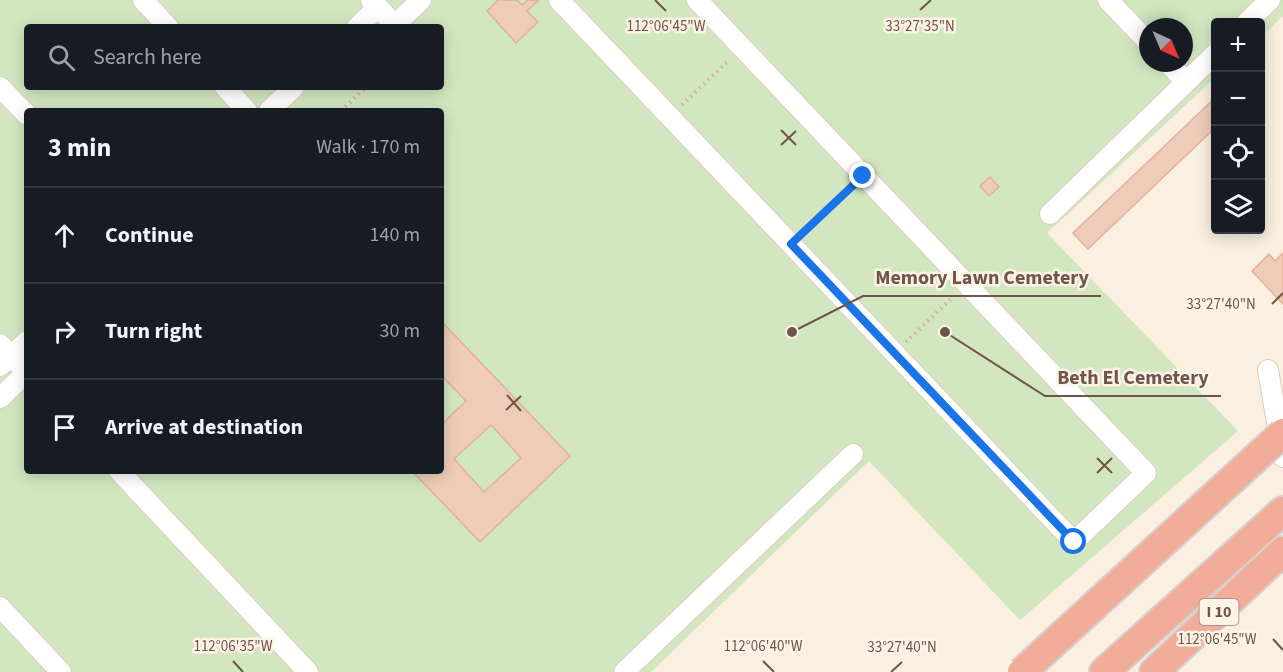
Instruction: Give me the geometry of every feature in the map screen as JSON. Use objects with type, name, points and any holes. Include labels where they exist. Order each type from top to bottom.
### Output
[{"type":"highway","points":[[1022,672],[1283,434]]},
{"type":"highway","points":[[1104,672],[1283,511]]},
{"type":"highway","name":"I 10","points":[[1154,672],[1283,551]]},
{"type":"street","points":[[143,0],[165,24]]},
{"type":"street","points":[[395,24],[421,0]]},
{"type":"street","points":[[559,0],[1074,542],[1146,473],[696,0]]},
{"type":"street","points":[[1108,0],[1139,33]]},
{"type":"street","points":[[1251,18],[1270,0]]},
{"type":"street","points":[[359,24],[374,4],[393,24]]},
{"type":"street","points":[[1050,214],[1211,57]]},
{"type":"street","points":[[1177,72],[1186,82]]},
{"type":"street","points":[[0,87],[24,112]]},
{"type":"street","points":[[228,90],[244,108]]},
{"type":"street","points":[[272,108],[291,90]]},
{"type":"street","points":[[24,343],[4,356],[24,371]]},
{"type":"street","points":[[1268,370],[1283,457]]},
{"type":"street","points":[[0,398],[24,376]]},
{"type":"street","points":[[624,672],[852,454]]},
{"type":"street","points":[[122,474],[308,672]]},
{"type":"street","points":[[0,607],[61,672]]},
{"type":"path","points":[[670,116],[742,48]]},
{"type":"path","points":[[344,108],[363,90]]},
{"type":"path","points":[[791,244],[863,176]]},
{"type":"path","points":[[894,353],[967,285]]},
{"type":"green space","points":[[0,0],[1283,0],[1283,16],[1265,33],[1265,18],[1211,18],[1211,82],[1047,233],[1238,431],[1020,620],[869,461],[651,672],[0,672]]},
{"type":"building","points":[[498,0],[517,0],[522,5],[528,0],[539,0],[527,11],[538,22],[516,43],[487,11]]},
{"type":"building","points":[[1211,102],[1211,132],[1088,249],[1073,233]]},
{"type":"building","points":[[990,177],[999,187],[989,196],[980,186]]},
{"type":"building","points":[[1283,253],[1283,304],[1252,271],[1269,254],[1275,261]]},
{"type":"building","points":[[444,324],[570,456],[480,542],[415,474],[444,474],[444,422],[466,401],[444,378]],"holes":[[[491,425],[521,458],[484,492],[454,459]]]},
{"type":"place","name":"Memory Lawn Cemetery","points":[[792,332]]},
{"type":"place","name":"Beth El Cemetery","points":[[945,332]]},
{"type":"route","points":[[863,176],[791,244],[1074,542]]}]
